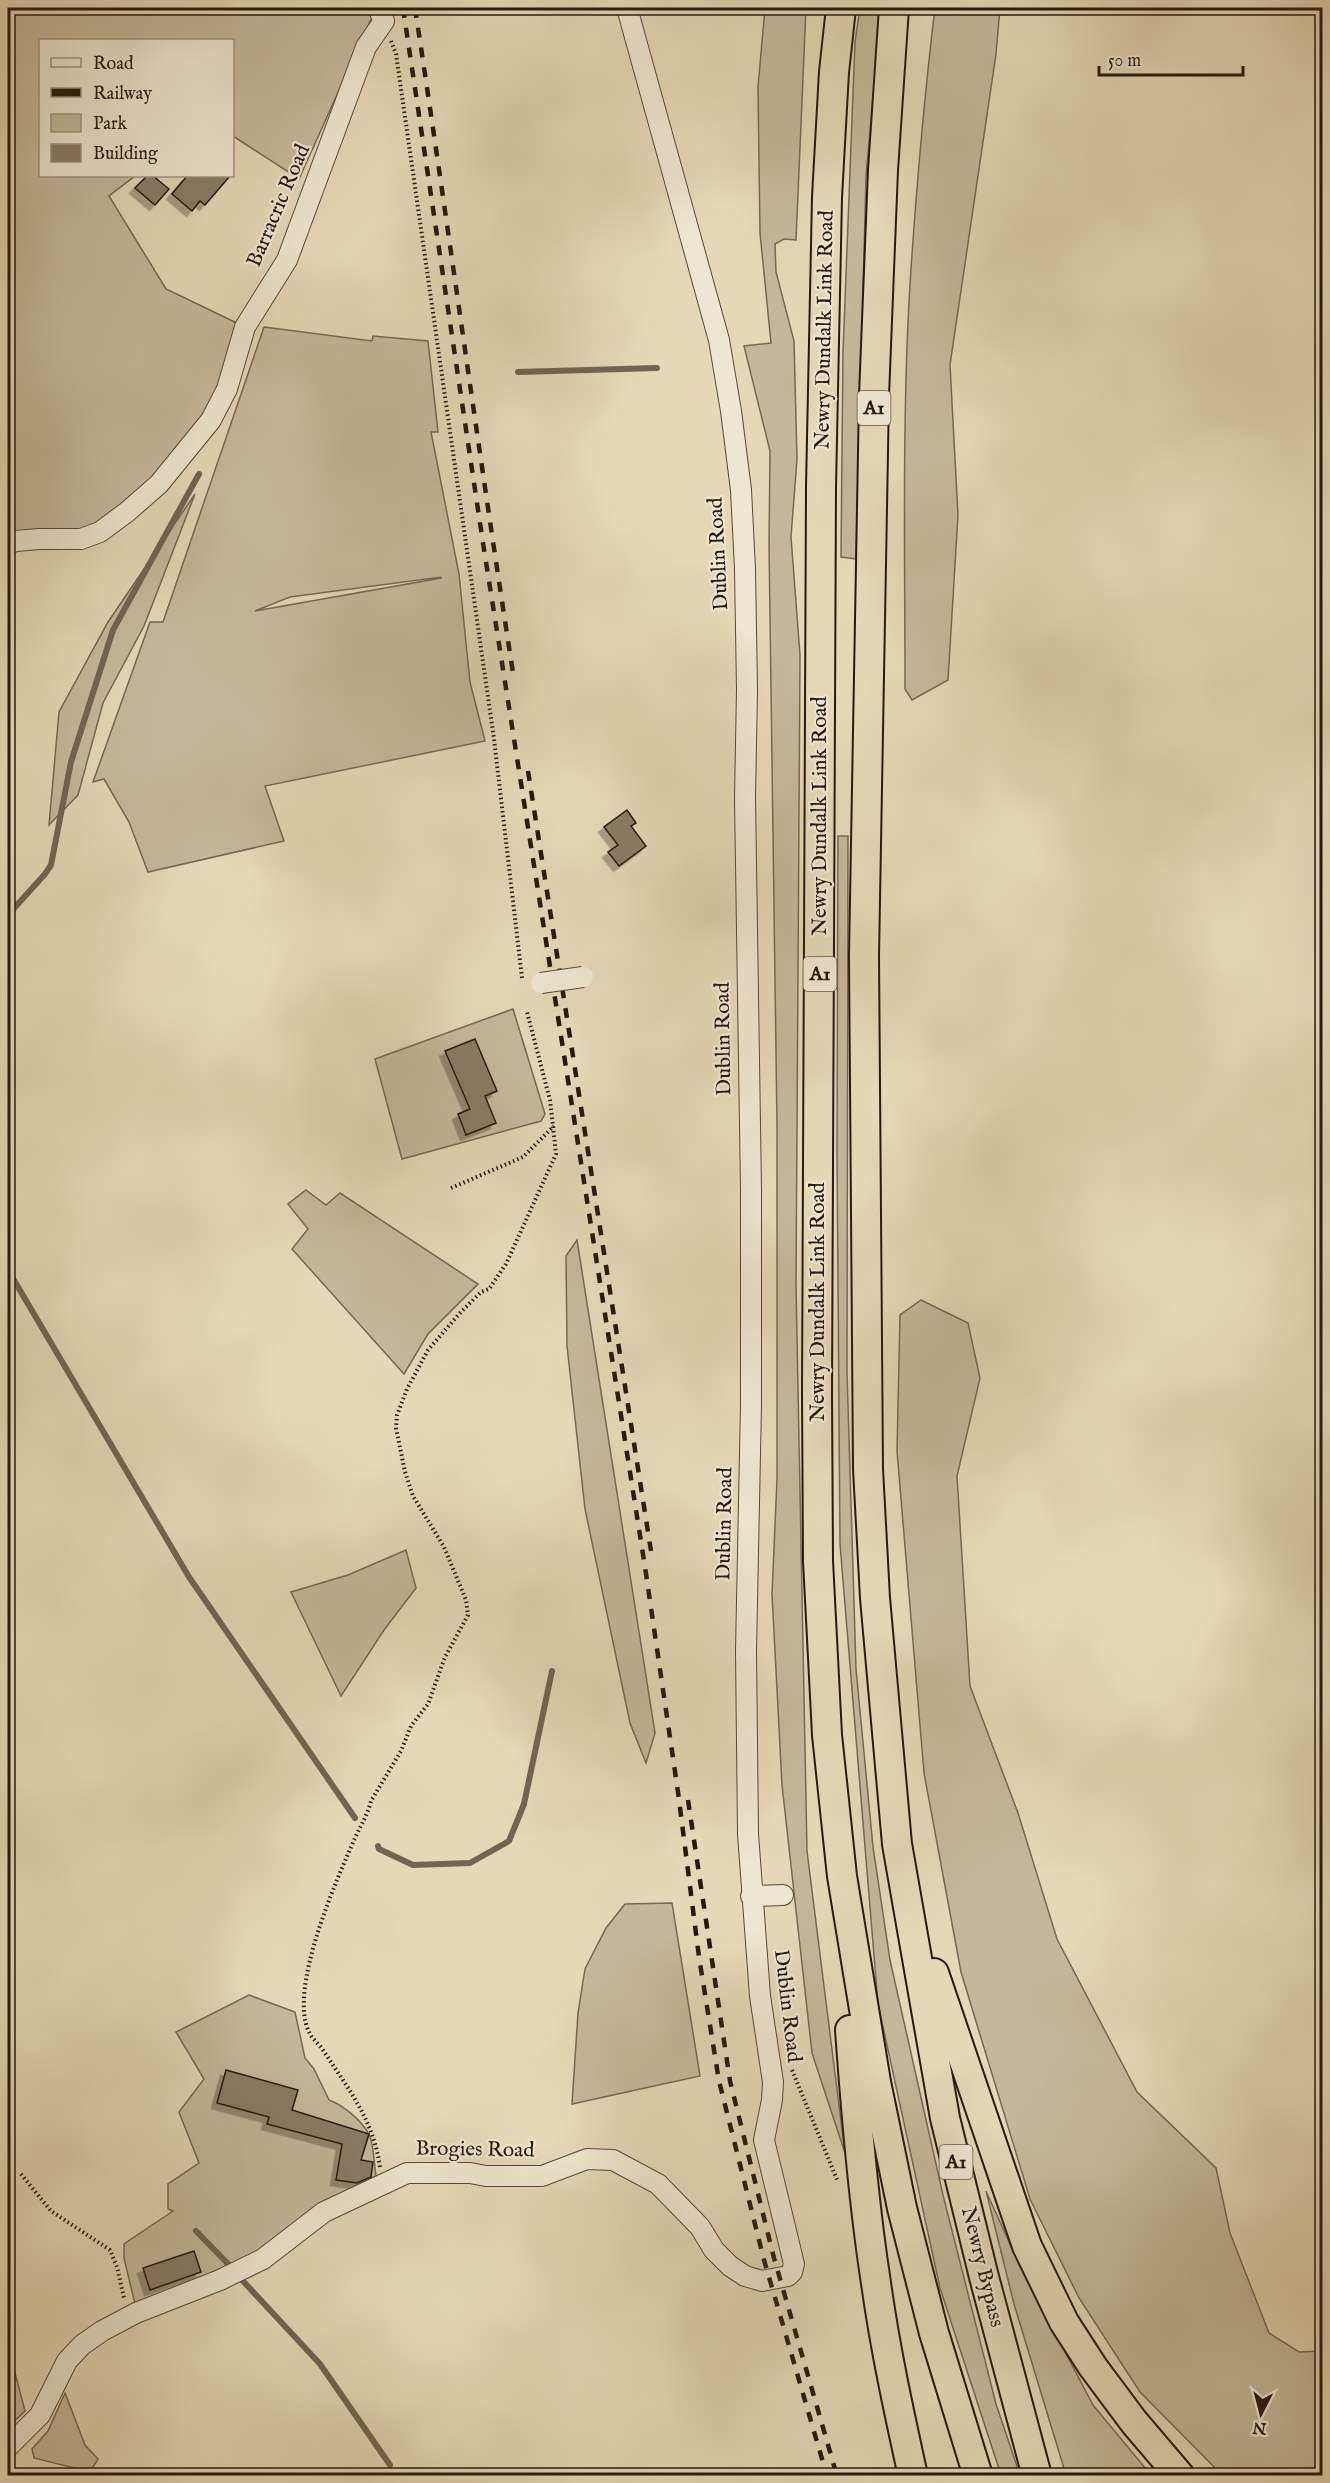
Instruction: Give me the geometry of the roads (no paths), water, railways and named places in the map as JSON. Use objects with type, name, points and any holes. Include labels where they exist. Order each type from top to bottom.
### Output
[{"type":"highway","points":[[834,72],[836,8]]},
{"type":"highway","name":"Newry Dundalk Link Road","points":[[841,8],[834,72],[823,334],[816,1392],[818,1561],[827,1735],[842,1876]]},
{"type":"highway","name":"A1","points":[[894,8],[883,170],[874,396],[864,956],[868,1469],[875,1598],[897,1844]]},
{"type":"highway","points":[[890,48],[901,8]]},
{"type":"highway","points":[[897,1844],[916,1891],[937,1984],[1027,2246],[1064,2322],[1093,2367],[1134,2422],[1180,2475]]},
{"type":"highway","name":"Newry Bypass","points":[[897,1844],[945,2118],[984,2277],[1038,2475]]},
{"type":"highway","points":[[842,1876],[849,2019],[861,2159],[877,2293],[892,2383],[913,2475]]},
{"type":"highway","name":"A1","points":[[842,1876],[876,2082],[902,2208],[934,2333],[978,2475]]},
{"type":"street","name":"Dublin Road","points":[[627,8],[718,340],[731,411],[746,569],[745,798],[751,1191],[751,1404],[746,1674],[751,1896],[760,1996],[773,2082]]},
{"type":"street","name":"Barracric Road","points":[[8,544],[39,539],[81,539],[100,532],[128,512],[159,483],[211,420],[227,389],[245,327],[287,260],[366,46],[381,14]]},
{"type":"street","points":[[532,984],[583,977]]},
{"type":"street","points":[[751,1896],[783,1895]]},
{"type":"street","name":"Brogies Road","points":[[8,2447],[40,2415],[67,2361],[82,2345],[102,2331],[129,2316],[220,2280],[263,2259],[324,2212],[406,2173],[542,2176],[586,2159],[613,2160],[658,2184],[700,2227],[714,2250],[730,2266],[745,2276],[762,2281],[788,2276],[794,2264],[764,2140],[773,2082]]},
{"type":"waterway","points":[[518,372],[657,368]]},
{"type":"waterway","points":[[8,915],[51,865],[71,762],[113,630],[199,474]]},
{"type":"waterway","points":[[8,1270],[189,1577],[355,1818]]},
{"type":"waterway","points":[[378,1846],[379,1849],[413,1865],[470,1863],[509,1841],[524,1804],[552,1671]]},
{"type":"waterway","points":[[196,2231],[233,2269]]},
{"type":"waterway","points":[[242,2280],[320,2364],[390,2465]]},
{"type":"railway","points":[[403,8],[483,543],[645,1567],[678,1792],[699,1957],[719,2081],[764,2260],[827,2476]]},
{"type":"railway","points":[[415,8],[514,679]]},
{"type":"railway","points":[[528,771],[651,1551]]},
{"type":"railway","points":[[688,1800],[730,2081],[774,2258],[837,2476]]}]
